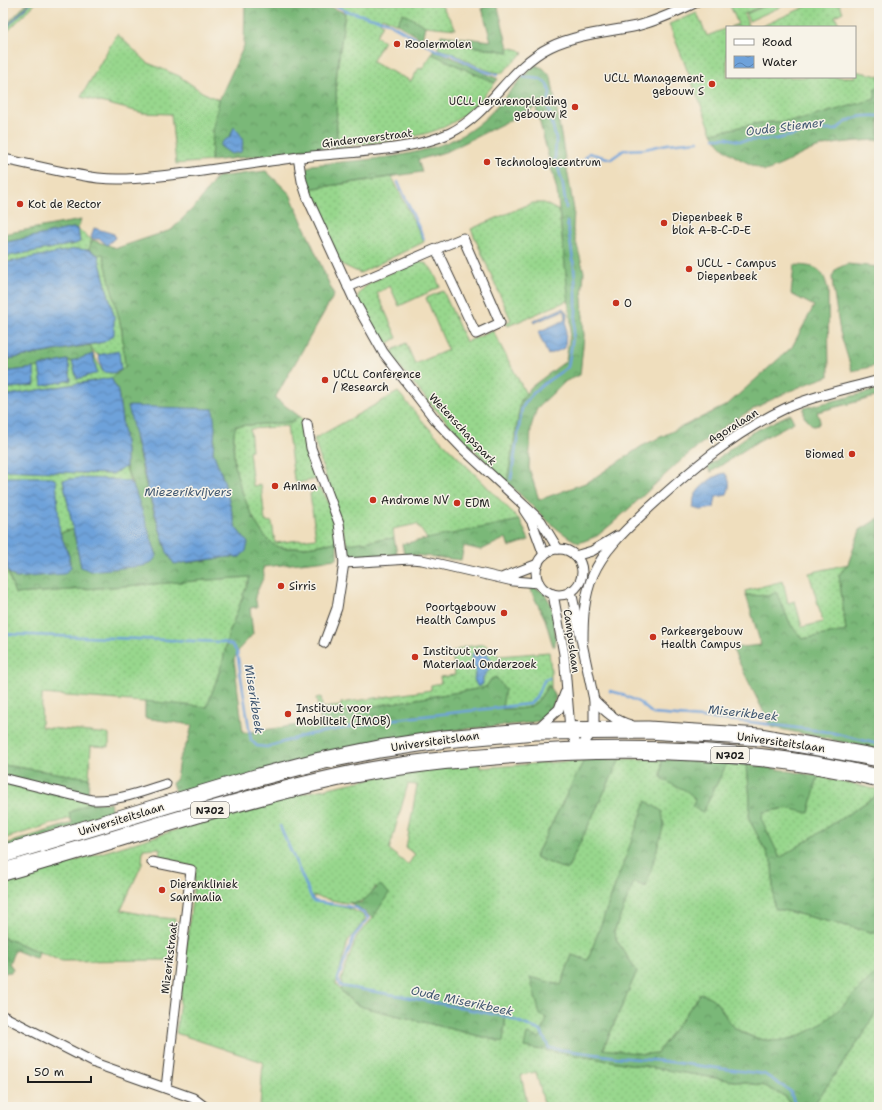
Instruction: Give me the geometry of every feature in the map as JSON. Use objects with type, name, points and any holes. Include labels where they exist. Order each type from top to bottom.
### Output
[{"type":"highway","name":"Universiteitslaan","points":[[3,854],[260,777],[320,761],[379,749],[445,739],[535,731],[594,729],[648,730],[761,737],[879,758]]},
{"type":"highway","name":"Universiteitslaan","points":[[3,872],[132,835],[220,807],[338,777],[422,763],[579,750],[653,751],[755,758],[849,771],[879,778]]},
{"type":"street","name":"Ginderoverstraat","points":[[3,159],[98,178],[152,177],[411,145],[434,140],[462,126],[477,116],[508,80],[531,58],[548,48],[580,36],[639,25],[663,18],[695,3]]},
{"type":"street","name":"Wetenschapspark","points":[[298,158],[305,191],[348,287],[383,352],[398,373],[447,433],[541,521],[558,549]]},
{"type":"street","points":[[348,287],[436,249],[463,238],[500,323],[476,334],[436,249]]},
{"type":"street","name":"Agoralaan","points":[[588,589],[593,574],[623,532],[705,459],[730,439],[794,405],[879,380]]},
{"type":"street","points":[[307,424],[312,448],[337,519],[344,563],[337,608],[324,643]]},
{"type":"street","name":"Wetenschapspark","points":[[518,501],[532,522],[544,555]]},
{"type":"street","name":"Agoralaan","points":[[575,556],[592,550],[623,532]]},
{"type":"street","points":[[558,549],[575,556],[580,563],[582,572],[579,583],[571,591],[559,595],[547,592],[539,583],[537,577],[538,564],[544,555],[558,549]]},
{"type":"street","name":"Agoralaan","points":[[582,572],[589,569],[606,554]]},
{"type":"street","points":[[344,563],[411,559],[504,577],[513,581],[539,583]]},
{"type":"street","points":[[504,577],[538,564]]},
{"type":"street","name":"Campuslaan","points":[[583,641],[584,603],[588,589]]},
{"type":"street","name":"Campuslaan","points":[[571,591],[583,641],[594,700],[594,729]]},
{"type":"street","name":"Campuslaan","points":[[552,594],[564,654],[570,730],[579,750]]},
{"type":"street","name":"Campuslaan","points":[[535,731],[559,709],[566,692]]},
{"type":"street","points":[[594,700],[607,713],[620,722],[648,730]]},
{"type":"street","points":[[579,750],[594,729]]},
{"type":"street","points":[[3,778],[92,800],[123,798],[166,784]]},
{"type":"street","name":"Mizerikstraat","points":[[152,862],[191,870],[166,1088]]},
{"type":"street","points":[[3,1016],[97,1064],[193,1098],[205,1107]]},
{"type":"green space","points":[[27,3],[36,3],[3,36],[3,28]]},
{"type":"green space","points":[[245,3],[321,3],[345,13],[336,78],[337,147],[211,161],[213,131],[219,100],[244,46]]},
{"type":"green space","points":[[336,3],[440,3],[456,29],[425,26],[403,13],[397,24],[382,17],[380,22],[383,24],[376,36],[384,41],[372,62],[411,81],[419,68],[422,69],[432,54],[495,83],[466,112],[455,121],[443,127],[414,136],[337,147],[336,78],[345,13]]},
{"type":"green space","points":[[497,3],[509,52],[439,41],[441,35],[491,41],[482,8]]},
{"type":"green space","points":[[729,3],[768,3],[744,14],[749,26],[733,26],[738,24]]},
{"type":"green space","points":[[772,3],[789,3],[749,21],[746,14]]},
{"type":"green space","points":[[814,3],[839,3],[843,12],[835,16],[839,24],[836,26],[762,26]]},
{"type":"green space","points":[[403,13],[425,26],[422,39],[397,24]]},
{"type":"green space","points":[[697,13],[707,36],[726,28],[726,78],[856,78],[856,71],[879,76],[879,88],[875,88],[876,99],[800,120],[759,123],[712,133],[669,24]]},
{"type":"green space","points":[[117,34],[148,63],[179,76],[202,92],[219,100],[213,131],[211,161],[176,164],[171,114],[143,113],[81,97]]},
{"type":"green space","points":[[439,41],[508,52],[508,47],[520,50],[523,53],[502,73],[493,72],[455,54],[438,49]]},
{"type":"green space","points":[[433,50],[450,56],[498,79],[495,83],[432,54]]},
{"type":"green space","points":[[535,65],[543,68],[551,77],[574,210],[573,230],[584,272],[582,297],[584,336],[580,375],[566,381],[537,408],[531,427],[529,468],[539,500],[588,482],[642,446],[727,405],[792,347],[814,306],[791,294],[794,265],[808,266],[817,269],[824,277],[828,290],[829,376],[763,404],[717,432],[688,454],[597,536],[579,543],[560,531],[541,515],[507,482],[521,400],[531,387],[566,361],[571,325],[557,191],[536,107],[448,151],[418,160],[422,172],[308,189],[305,170],[312,165],[397,156],[440,145],[459,137],[476,126],[492,112]]},
{"type":"green space","points":[[875,88],[879,88],[879,140],[845,142],[819,147],[777,167],[765,171],[728,152],[722,147],[712,133],[759,123],[800,120],[875,99]]},
{"type":"green space","points":[[266,171],[290,194],[334,295],[275,398],[299,416],[291,422],[236,426],[235,430],[233,440],[234,456],[240,485],[256,522],[262,533],[269,541],[281,548],[306,547],[337,542],[337,559],[263,567],[264,576],[255,596],[257,607],[250,608],[253,634],[240,648],[234,659],[243,733],[320,722],[320,715],[486,687],[491,679],[496,677],[505,689],[502,709],[525,708],[535,704],[548,685],[556,697],[551,710],[539,721],[432,732],[363,745],[176,795],[172,783],[176,780],[179,759],[188,741],[192,725],[145,718],[145,701],[207,707],[223,661],[228,636],[250,577],[15,594],[8,573],[16,578],[64,573],[71,568],[69,556],[60,533],[73,529],[81,567],[157,556],[126,467],[126,450],[118,391],[111,378],[125,367],[122,331],[103,254],[98,255],[89,250],[92,240],[117,248],[171,230],[198,203],[217,177]],"holes":[[[215,428],[213,452],[224,481],[236,528],[244,538],[240,557],[228,557],[186,563],[167,552],[148,494],[135,437]]]},
{"type":"green space","points":[[392,177],[424,242],[360,273],[341,264],[308,189]]},
{"type":"green space","points":[[532,203],[544,203],[559,211],[569,300],[508,326],[506,323],[511,320],[471,229]]},
{"type":"green space","points":[[81,220],[78,229],[73,228],[3,243],[3,234]]},
{"type":"green space","points":[[78,229],[92,240],[89,250],[76,249],[3,263],[3,257],[80,242]]},
{"type":"green space","points":[[103,253],[122,331],[125,367],[111,378],[3,396],[3,389],[35,385],[34,368],[39,366],[42,386],[71,380],[68,360],[72,362],[77,379],[97,373],[93,354],[103,372],[119,351],[98,355],[90,349],[90,345],[104,342],[114,316],[98,255]]},
{"type":"green space","points":[[419,261],[430,267],[435,274],[440,287],[399,306],[390,286],[377,293],[397,338],[385,345],[362,311],[358,299],[360,293],[365,287],[383,276]]},
{"type":"green space","points":[[847,264],[879,267],[879,365],[852,371],[840,332],[832,277],[836,269]]},
{"type":"green space","points":[[443,291],[466,342],[493,331],[526,394],[521,400],[507,482],[446,421],[391,355],[393,350],[406,343],[415,364],[448,350],[426,298]]},
{"type":"green space","points":[[90,345],[93,354],[72,362],[67,360],[34,368],[3,372],[3,360]]},
{"type":"green space","points":[[877,390],[879,396],[817,412],[820,421],[818,425],[813,426],[804,417],[804,408]]},
{"type":"green space","points":[[398,392],[426,425],[520,520],[428,540],[417,524],[393,529],[394,538],[347,544],[314,439]]},
{"type":"green space","points":[[790,414],[794,422],[758,441],[711,472],[707,467],[751,433]]},
{"type":"green space","points":[[299,416],[302,419],[306,442],[317,479],[297,483],[294,479],[287,426],[250,429],[252,450],[249,451],[253,486],[261,485],[265,521],[272,522],[275,543],[316,538],[310,494],[316,489],[323,492],[329,505],[337,542],[297,548],[281,548],[269,541],[262,533],[240,486],[235,466],[234,430],[235,426],[291,422]]},
{"type":"green space","points":[[126,467],[130,482],[111,479],[63,480],[73,529],[60,533],[49,477],[3,478],[3,470],[112,474]]},
{"type":"green space","points":[[879,518],[879,750],[771,727],[732,648],[761,645],[746,595],[769,596],[776,592],[791,625],[802,639],[846,631],[839,575],[848,564],[860,530]]},
{"type":"green space","points":[[520,520],[529,540],[509,547],[506,538],[481,550],[464,546],[461,560],[404,554],[402,544]]},
{"type":"green space","points":[[394,538],[397,554],[349,558],[347,544]]},
{"type":"green space","points":[[3,542],[8,572],[15,594],[250,577],[228,636],[223,661],[207,707],[42,694],[41,727],[109,734],[109,747],[91,746],[89,778],[3,765]]},
{"type":"green space","points":[[848,564],[839,575],[846,631],[802,639],[791,625],[776,593],[769,596],[746,595],[745,591],[783,581],[788,603],[795,601],[802,627],[823,622],[809,573]]},
{"type":"green space","points":[[529,587],[538,589],[549,601],[554,619],[555,646],[553,646],[545,619]]},
{"type":"green space","points":[[484,644],[499,656],[549,652],[551,688],[548,685],[534,704],[518,709],[502,709],[491,679],[486,687],[320,715],[316,698],[321,697],[322,708],[341,706],[341,703],[431,690],[431,685],[441,683],[440,677],[455,675],[452,652],[464,647]]},
{"type":"green space","points":[[620,759],[662,759],[661,777],[688,790],[703,812],[727,763],[747,764],[750,800],[749,819],[772,863],[774,908],[879,934],[879,969],[833,1014],[816,1027],[798,1036],[779,1041],[759,1039],[737,1029],[730,1023],[714,1000],[701,993],[657,1053],[645,1054],[603,1050],[637,971],[617,941],[614,932],[634,881],[645,887],[647,802],[588,960],[572,955],[561,985],[530,978],[548,1018],[540,1038],[524,1047],[765,1086],[786,1097],[792,1107],[545,1107],[536,1072],[521,1075],[528,1107],[260,1107],[263,1062],[176,1033],[196,867],[163,860],[159,856],[160,848],[143,849],[142,864],[121,910],[155,917],[175,919],[170,960],[61,961],[3,937],[3,883],[278,799],[406,771],[480,763],[480,768],[584,760],[535,857],[567,870]],"holes":[[[408,784],[417,785],[406,848],[415,854],[408,865],[389,850]],[[376,886],[373,918],[357,936],[341,981],[342,986],[506,1014],[503,1042],[363,1007],[351,1001],[342,992],[336,984],[348,941],[365,920],[365,917],[348,908],[315,901],[312,896],[339,902],[356,903],[370,895]]]},
{"type":"green space","points":[[620,759],[567,870],[535,857],[584,760]]},
{"type":"green space","points":[[662,759],[727,763],[703,812],[692,807],[695,800],[692,795],[684,789],[665,781],[661,777]]},
{"type":"green space","points":[[747,764],[818,776],[809,813],[787,808],[763,812],[762,820],[780,858],[879,794],[879,934],[774,908],[772,863],[749,819],[750,800]]},
{"type":"green space","points":[[3,765],[89,778],[88,795],[72,798],[11,785],[3,781]]},
{"type":"green space","points":[[818,776],[879,790],[879,794],[780,858],[761,820],[763,812],[787,808],[809,812]]},
{"type":"green space","points":[[3,781],[11,785],[91,802],[69,813],[71,818],[3,839]]},
{"type":"green space","points":[[646,801],[662,811],[664,825],[646,887],[634,882],[614,932],[617,941],[637,971],[603,1049],[645,1054],[657,1053],[701,993],[714,1000],[736,1029],[758,1039],[778,1041],[798,1036],[816,1027],[833,1014],[879,969],[879,1006],[863,1035],[812,1107],[792,1107],[786,1097],[765,1086],[524,1047],[527,1034],[540,1038],[547,1018],[540,1015],[530,977],[561,985],[572,955],[588,960]]},
{"type":"green space","points":[[91,802],[110,803],[112,814],[3,851],[3,845],[72,823],[69,813]]},
{"type":"green space","points":[[380,885],[389,893],[373,918],[350,903],[361,903]]},
{"type":"green space","points":[[3,937],[39,952],[37,959],[15,950],[9,963],[13,969],[11,972],[3,973]]},
{"type":"green space","points":[[342,986],[506,1014],[503,1042],[363,1007],[354,1003],[340,990]]},
{"type":"green space","points":[[879,1006],[879,1107],[812,1107],[863,1035]]},
{"type":"water","points":[[29,3],[31,3],[3,32],[3,30]]},
{"type":"water","points":[[234,127],[241,136],[243,145],[241,152],[231,154],[220,146],[222,142],[230,137]]},
{"type":"water","points":[[73,228],[78,229],[80,242],[3,257],[3,243]]},
{"type":"water","points":[[94,228],[114,234],[115,238],[107,245],[100,239],[93,239],[91,237]]},
{"type":"water","points":[[76,249],[89,250],[98,255],[114,316],[114,335],[104,342],[3,360],[3,263]]},
{"type":"water","points":[[563,308],[567,313],[565,348],[548,355],[538,332],[565,320],[564,310],[534,323],[533,321]]},
{"type":"water","points":[[119,351],[121,370],[113,373],[103,372],[98,355]]},
{"type":"water","points":[[93,354],[97,373],[77,379],[72,361]]},
{"type":"water","points":[[68,360],[71,380],[42,386],[39,366]]},
{"type":"water","points":[[34,368],[35,385],[3,389],[3,372]]},
{"type":"water","name":"Miezerikvijvers","points":[[111,378],[118,391],[126,450],[126,467],[112,474],[3,470],[3,396]]},
{"type":"water","name":"Miezerikvijvers","points":[[128,406],[213,409],[215,428],[213,452],[224,481],[236,528],[248,543],[246,551],[240,557],[228,557],[174,564],[167,552],[149,494]]},
{"type":"water","points":[[725,473],[729,484],[727,495],[716,497],[714,508],[701,510],[693,508],[694,498],[702,486],[716,476]]},
{"type":"water","points":[[50,477],[56,480],[60,533],[69,556],[71,568],[64,574],[16,578],[8,572],[3,542],[3,478]]},
{"type":"water","name":"Miezerikvijvers","points":[[79,478],[111,479],[130,482],[135,490],[157,556],[152,562],[143,566],[90,571],[81,567],[63,480]]},
{"type":"water","points":[[480,650],[486,653],[490,658],[491,667],[483,678],[483,684],[477,686],[474,679],[476,669],[473,666],[471,658],[473,653]]},
{"type":"waterway","name":"Oude Stiemer","points":[[331,3],[346,11],[385,21],[436,50],[451,54],[481,70],[497,75]]},
{"type":"waterway","name":"Oude Stiemer","points":[[523,77],[540,79],[547,84],[550,92],[548,107],[556,139],[555,162],[558,167],[581,164],[589,153],[611,159],[624,150],[645,149],[667,144],[698,141]]},
{"type":"waterway","name":"Oude Stiemer","points":[[714,138],[727,138],[739,141],[776,139],[816,130],[836,130],[846,122],[856,118],[879,116]]},
{"type":"waterway","points":[[558,167],[563,185],[566,208]]},
{"type":"waterway","points":[[398,182],[424,239]]},
{"type":"waterway","points":[[511,479],[522,408],[531,395],[568,367],[575,325],[576,289],[567,222]]},
{"type":"waterway","name":"Miserikbeek","points":[[3,634],[222,642],[232,645],[237,652],[251,740],[257,746],[267,747],[306,735],[388,720],[529,704],[536,697],[545,679],[549,678]]},
{"type":"waterway","name":"Miserikbeek","points":[[610,691],[622,694],[640,703],[653,714],[750,722],[829,732],[878,744]]},
{"type":"waterway","name":"Oude Miserikbeek","points":[[280,826],[313,901],[357,908],[369,918],[354,936],[338,979],[340,986],[401,996],[507,1017],[541,1031],[549,1048],[764,1074],[790,1091],[796,1107]]},
{"type":"place","name":"Rooiermolen","points":[[397,44]]},
{"type":"place","name":"UCLL Management gebouw S","points":[[712,84]]},
{"type":"place","name":"UCLL Lerarenopleiding gebouw R","points":[[575,107]]},
{"type":"place","name":"Technologiecentrum","points":[[487,162]]},
{"type":"place","name":"Kot de Rector","points":[[20,204]]},
{"type":"place","name":"Diepenbeek B blok A-B-C-D-E","points":[[664,223]]},
{"type":"place","name":"UCLL - Campus Diepenbeek","points":[[689,269]]},
{"type":"place","name":"O","points":[[616,303]]},
{"type":"place","name":"UCLL Conference / Research","points":[[325,380]]},
{"type":"place","name":"Biomed","points":[[852,454]]},
{"type":"place","name":"Anima","points":[[275,486]]},
{"type":"place","name":"Androme NV","points":[[373,500]]},
{"type":"place","name":"EDM","points":[[457,503]]},
{"type":"place","name":"Sirris","points":[[281,586]]},
{"type":"place","name":"Poortgebouw Health Campus","points":[[504,613]]},
{"type":"place","name":"Parkeergebouw Health Campus","points":[[653,637]]},
{"type":"place","name":"Instituut voor Materiaal Onderzoek","points":[[415,657]]},
{"type":"place","name":"Instituut voor Mobiliteit (IMOB)","points":[[288,714]]},
{"type":"place","name":"Dierenkliniek Sanimalia","points":[[162,890]]}]
